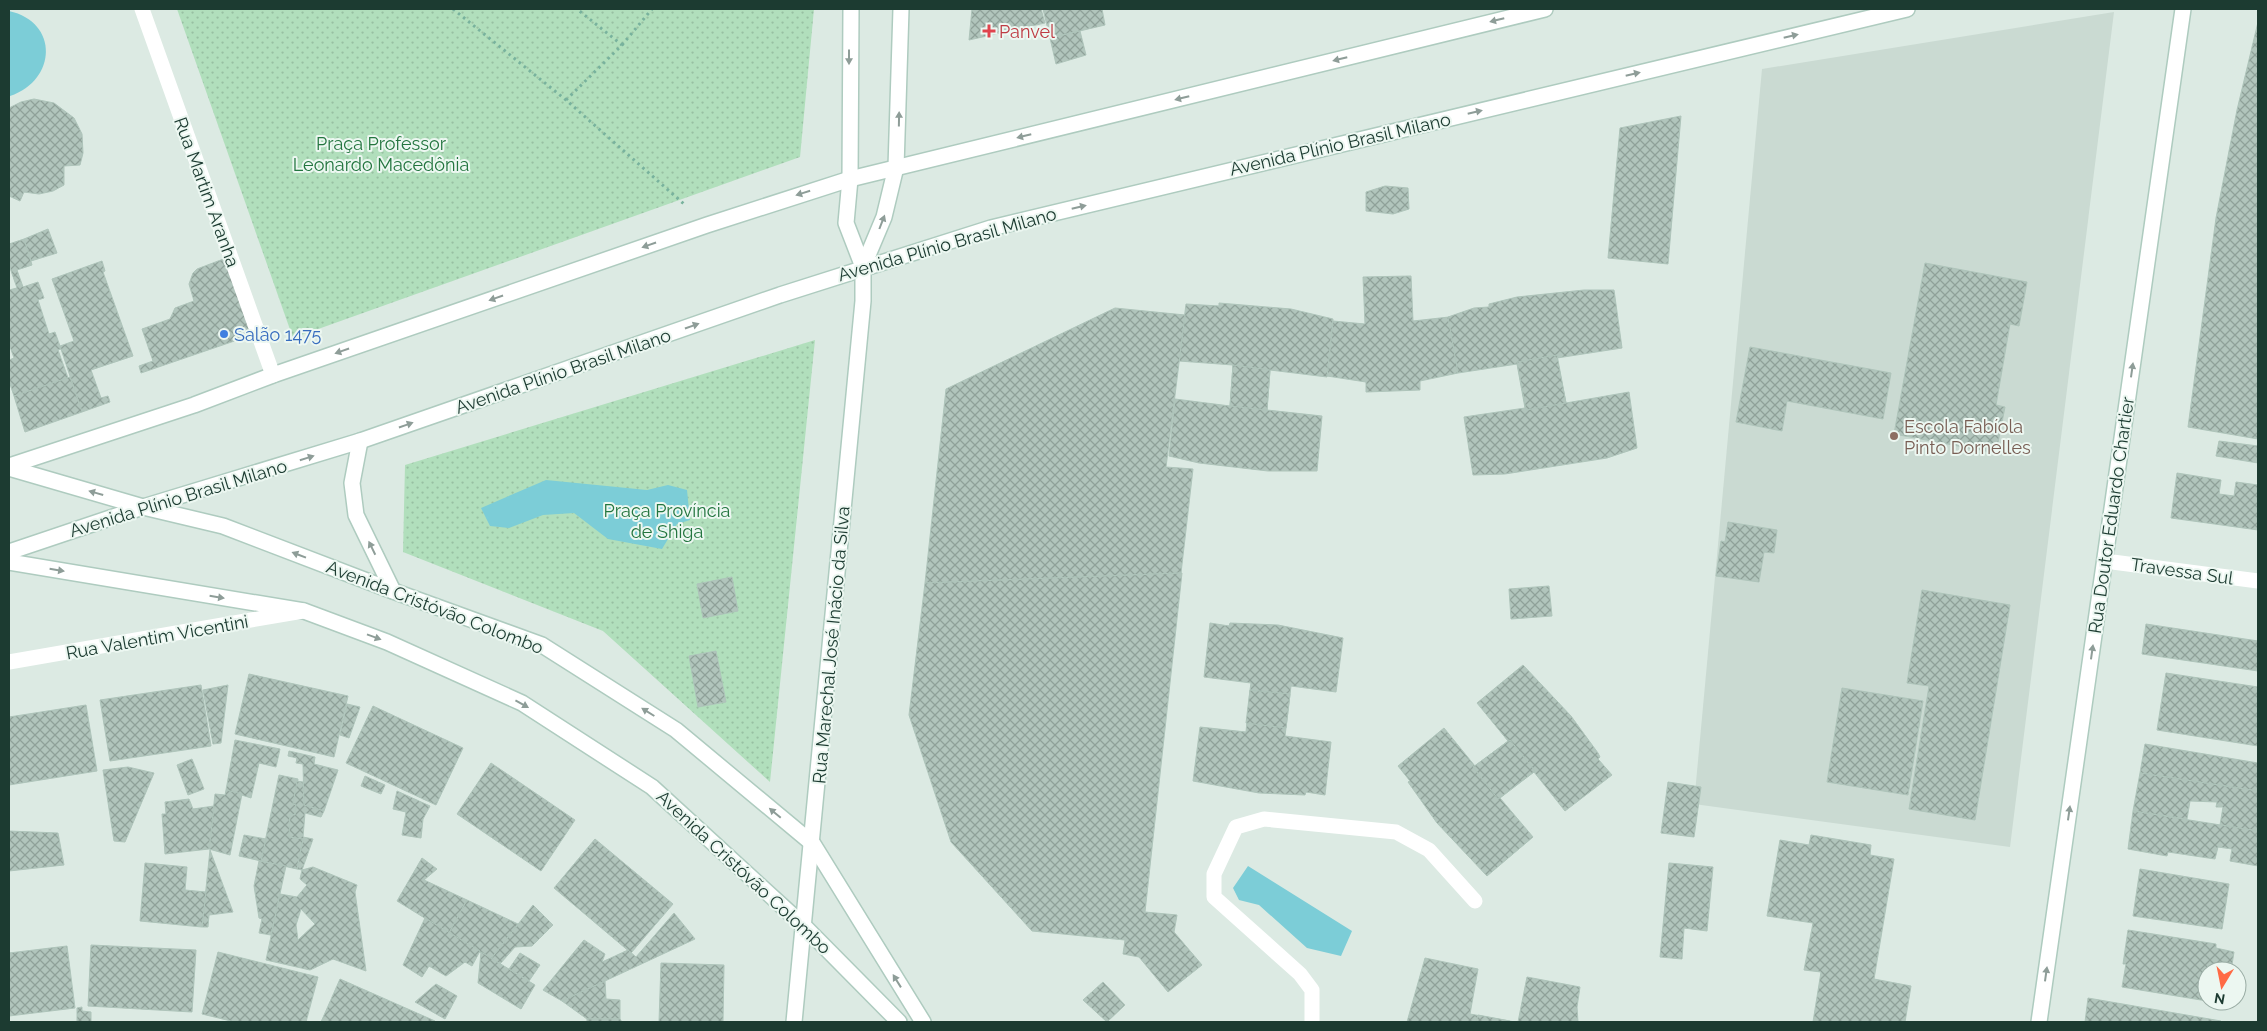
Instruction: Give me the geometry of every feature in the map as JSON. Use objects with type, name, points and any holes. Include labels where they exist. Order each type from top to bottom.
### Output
[{"type":"main road","name":"Rua Martim Aranha","points":[[142,9],[273,375]]},
{"type":"main road","points":[[851,9],[850,179],[846,223],[863,267]]},
{"type":"main road","points":[[863,267],[884,217],[896,167],[901,9]]},
{"type":"main road","points":[[9,467],[194,405],[273,375],[707,225],[850,179],[1545,9]]},
{"type":"main road","name":"Avenida Plínio Brasil Milano","points":[[9,552],[143,506],[360,441],[863,267],[990,228],[1907,9]]},
{"type":"main road","name":"Rua Doutor Eduardo Chartier","points":[[2039,1022],[2183,9]]},
{"type":"main road","name":"Rua Marechal José Inácio da Silva","points":[[794,1022],[813,844],[862,301],[863,267]]},
{"type":"main road","points":[[360,441],[352,483],[356,515],[393,591]]},
{"type":"main road","name":"Avenida Cristóvão Colombo","points":[[9,467],[143,506],[223,526],[542,645],[676,730],[813,844],[923,1022]]},
{"type":"main road","name":"Travessa Sul","points":[[2105,560],[2258,581]]},
{"type":"main road","name":"Avenida Cristóvão Colombo","points":[[9,562],[304,611],[387,642],[522,703],[652,787],[804,926],[899,1022]]},
{"type":"main road","name":"Rua Valentim Vicentini","points":[[9,662],[304,611]]},
{"type":"main road","points":[[1312,1022],[1312,990],[1300,974],[1214,896],[1214,874],[1236,827],[1264,819],[1396,832],[1429,850],[1475,900]]},
{"type":"path","points":[[453,9],[566,100],[707,225]]},
{"type":"path","points":[[577,9],[622,45]]},
{"type":"path","points":[[566,100],[622,45],[652,9]]},
{"type":"shaded area","name":"Escola Fabíola Pinto Dornelles","points":[[2114,12],[2010,847],[1694,804],[1762,69]]},
{"type":"green space","name":"Praça Professor Leonardo Macedônia","points":[[177,9],[814,9],[800,157],[293,338]]},
{"type":"green space","name":"Praça Província de Shiga","points":[[815,340],[770,782],[603,631],[403,552],[405,465]]},
{"type":"water","points":[[9,11],[25,17],[37,27],[44,39],[46,52],[44,65],[37,78],[26,88],[10,96]]},
{"type":"water","points":[[546,480],[647,490],[668,485],[687,490],[690,520],[677,524],[662,549],[608,539],[574,513],[543,515],[509,528],[490,526],[481,508]]},
{"type":"water","points":[[1248,866],[1352,931],[1341,956],[1307,948],[1259,905],[1239,900],[1233,888]]},
{"type":"building","name":"Panvel","points":[[972,9],[1041,9],[1045,23],[969,40]]},
{"type":"building","points":[[1043,9],[1102,9],[1105,25],[1050,38]]},
{"type":"building","points":[[2258,22],[2258,439],[2188,427],[2216,218],[2237,110]]},
{"type":"building","points":[[1080,31],[1086,55],[1056,64],[1050,38]]},
{"type":"building","points":[[34,99],[54,103],[74,118],[82,134],[83,153],[80,165],[64,166],[64,185],[53,191],[39,194],[24,192],[20,201],[9,196],[9,108],[21,102]]},
{"type":"building","points":[[1681,116],[1668,264],[1608,258],[1620,128]]},
{"type":"building","points":[[1385,186],[1408,188],[1409,209],[1393,214],[1366,211],[1366,192]]},
{"type":"building","points":[[48,229],[57,253],[31,261],[24,239]]},
{"type":"building","points":[[24,239],[32,265],[17,270],[23,287],[38,282],[44,298],[38,300],[49,334],[55,332],[61,349],[58,350],[68,378],[14,396],[9,381],[9,360],[14,358],[9,344],[9,290],[17,288],[9,265],[9,244]]},
{"type":"building","points":[[226,258],[251,328],[246,337],[141,373],[139,366],[153,361],[142,329],[170,319],[175,308],[194,301],[189,284],[193,273],[197,269]]},
{"type":"building","points":[[102,261],[105,271],[103,272],[133,356],[91,370],[101,398],[108,396],[110,402],[82,412],[60,346],[74,341],[52,279]]},
{"type":"building","points":[[1925,263],[2027,282],[2019,326],[2010,324],[1996,405],[2005,407],[1996,453],[1894,434]]},
{"type":"building","points":[[1411,276],[1413,321],[1449,317],[1458,373],[1420,381],[1420,390],[1366,392],[1366,382],[1327,376],[1333,321],[1365,324],[1363,277]]},
{"type":"building","points":[[1584,290],[1614,290],[1622,348],[1557,358],[1566,403],[1629,392],[1637,448],[1607,458],[1505,474],[1473,475],[1464,417],[1525,408],[1517,364],[1458,373],[1448,317],[1474,308],[1489,307],[1489,304],[1517,297]]},
{"type":"building","points":[[1219,303],[1291,309],[1333,319],[1327,377],[1270,370],[1267,410],[1322,416],[1317,471],[1268,471],[1199,463],[1169,456],[1175,399],[1230,406],[1233,365],[1179,361],[1186,304],[1219,306]]},
{"type":"building","points":[[1115,308],[1185,315],[1166,467],[1193,469],[1181,573],[925,583],[946,389]]},
{"type":"building","points":[[1750,347],[1891,373],[1883,419],[1787,401],[1782,431],[1736,422]]},
{"type":"building","points":[[1557,355],[1566,403],[1526,410],[1517,362]]},
{"type":"building","points":[[1233,365],[1270,370],[1267,410],[1230,406]]},
{"type":"building","points":[[70,377],[82,412],[25,432],[14,396]]},
{"type":"building","points":[[2219,441],[2258,446],[2258,463],[2216,456]]},
{"type":"building","points":[[2177,473],[2221,480],[2219,494],[2234,496],[2236,482],[2258,485],[2258,530],[2171,518]]},
{"type":"building","points":[[1728,522],[1777,530],[1774,553],[1764,552],[1759,582],[1716,576],[1721,541],[1725,542]]},
{"type":"building","points":[[1182,573],[1145,912],[1177,915],[1174,932],[1202,965],[1168,992],[1139,957],[1123,954],[1125,940],[1032,931],[951,842],[909,715],[925,583]]},
{"type":"building","points":[[732,577],[738,611],[703,618],[697,584]]},
{"type":"building","points":[[1549,586],[1552,616],[1511,619],[1509,589]]},
{"type":"building","points":[[1922,590],[2010,605],[1975,820],[1909,809],[1929,686],[1907,683]]},
{"type":"building","points":[[1210,623],[1229,626],[1230,623],[1278,625],[1343,638],[1336,692],[1291,686],[1285,736],[1331,742],[1325,795],[1306,792],[1305,795],[1259,793],[1193,781],[1200,727],[1246,732],[1251,683],[1204,677]]},
{"type":"building","points":[[2146,624],[2258,641],[2258,671],[2142,654]]},
{"type":"building","points":[[716,651],[726,702],[698,707],[689,656]]},
{"type":"building","points":[[1523,665],[1571,716],[1598,753],[1600,757],[1598,759],[1612,775],[1565,811],[1534,772],[1500,798],[1533,837],[1487,876],[1437,823],[1398,766],[1444,728],[1475,766],[1508,741],[1477,703]]},
{"type":"building","points":[[2166,673],[2258,687],[2258,746],[2157,730]]},
{"type":"building","points":[[249,674],[348,696],[334,757],[235,734]]},
{"type":"building","points":[[201,685],[211,746],[110,761],[100,700]]},
{"type":"building","points":[[228,685],[221,743],[213,744],[203,690]]},
{"type":"building","points":[[1842,688],[1923,701],[1908,795],[1827,782]]},
{"type":"building","points":[[1250,690],[1290,694],[1286,728],[1246,723]]},
{"type":"building","points":[[347,704],[360,707],[349,738],[340,735]]},
{"type":"building","points":[[86,705],[97,771],[9,785],[9,717]]},
{"type":"building","points":[[373,706],[463,748],[436,805],[346,763]]},
{"type":"building","points":[[235,740],[280,749],[276,767],[259,763],[251,798],[226,790]]},
{"type":"building","points":[[1510,740],[1535,771],[1498,799],[1473,767]]},
{"type":"building","points":[[2145,744],[2258,763],[2258,791],[2140,773]]},
{"type":"building","points":[[289,751],[315,757],[314,764],[338,770],[324,811],[304,805],[303,764],[296,763],[297,758],[288,756]]},
{"type":"building","points":[[192,759],[204,789],[188,795],[177,765]]},
{"type":"building","points":[[491,763],[575,820],[541,871],[457,814]]},
{"type":"building","points":[[128,767],[154,773],[125,842],[114,841],[103,770]]},
{"type":"building","points":[[2140,773],[2258,791],[2258,831],[2220,825],[2223,807],[2216,807],[2217,802],[2190,801],[2187,819],[2133,811]]},
{"type":"building","points":[[279,775],[298,779],[293,804],[296,805],[295,815],[290,814],[289,824],[291,825],[289,837],[303,839],[297,869],[261,861]]},
{"type":"building","points":[[365,776],[385,785],[381,794],[361,786]]},
{"type":"building","points":[[297,781],[303,782],[304,805],[324,811],[321,817],[305,813],[303,837],[313,839],[302,870],[297,869],[303,839],[289,837],[290,814],[295,815],[296,805],[293,804]]},
{"type":"building","points":[[1668,782],[1701,787],[1694,837],[1661,833]]},
{"type":"building","points":[[226,790],[242,794],[230,855],[209,849],[215,794],[225,795]]},
{"type":"building","points":[[397,791],[430,806],[423,819],[421,838],[402,835],[406,812],[393,809]]},
{"type":"building","points":[[189,799],[193,809],[214,806],[209,849],[165,854],[162,814],[166,814],[165,802]]},
{"type":"building","points":[[2133,811],[2258,831],[2258,866],[2230,861],[2232,849],[2218,847],[2215,859],[2168,852],[2167,856],[2128,849]]},
{"type":"building","points":[[9,831],[58,833],[64,865],[9,871]]},
{"type":"building","points":[[244,835],[266,839],[261,861],[239,856]]},
{"type":"building","points":[[1811,835],[1871,845],[1870,855],[1894,859],[1874,979],[1911,986],[1905,1022],[1813,1022],[1821,972],[1804,970],[1813,923],[1767,916],[1780,840],[1809,845]]},
{"type":"building","points":[[595,839],[673,904],[631,953],[554,888]]},
{"type":"building","points":[[210,850],[233,912],[209,915],[208,927],[202,927]]},
{"type":"building","points":[[422,858],[437,869],[424,880],[467,900],[449,933],[397,901]]},
{"type":"building","points":[[259,861],[286,866],[271,935],[259,933],[262,919],[259,918],[254,886]]},
{"type":"building","points":[[145,863],[187,867],[185,890],[206,892],[202,927],[140,921]]},
{"type":"building","points":[[1669,863],[1713,867],[1707,931],[1684,928],[1682,959],[1660,957]]},
{"type":"building","points":[[313,867],[357,885],[355,892],[366,971],[333,959],[310,970],[266,960],[280,894],[297,897],[307,885],[300,879],[302,870]],"holes":[[[301,909],[315,924],[298,940],[296,925]]]},
{"type":"building","points":[[2140,869],[2229,884],[2222,929],[2133,916]]},
{"type":"building","points":[[467,900],[518,924],[491,959],[449,933]]},
{"type":"building","points":[[533,905],[553,925],[532,946],[515,947],[500,964],[491,959]]},
{"type":"building","points":[[674,913],[695,939],[562,1001],[543,990],[584,940],[605,954],[602,962],[628,950],[636,957]]},
{"type":"building","points":[[425,918],[480,951],[472,966],[465,962],[446,976],[429,966],[422,977],[403,965]]},
{"type":"building","points":[[2128,930],[2216,944],[2216,948],[2234,952],[2233,961],[2197,961],[2197,999],[2122,987],[2126,964],[2123,964]]},
{"type":"building","points":[[91,945],[196,950],[192,1012],[88,1006]]},
{"type":"building","points":[[67,946],[75,1008],[9,1016],[9,953]]},
{"type":"building","points":[[218,952],[318,977],[306,1022],[235,1022],[202,1014]]},
{"type":"building","points":[[481,952],[535,985],[521,1009],[478,983]]},
{"type":"building","points":[[520,953],[540,965],[529,981],[509,969]]},
{"type":"building","points":[[1425,958],[1478,969],[1470,1014],[1515,1022],[1407,1022]]},
{"type":"building","points":[[661,963],[724,965],[723,1022],[659,1022]]},
{"type":"building","points":[[1527,977],[1580,987],[1577,1007],[1578,1022],[1518,1022]]},
{"type":"building","points":[[340,979],[435,1021],[435,1022],[321,1022]]},
{"type":"building","points":[[605,981],[606,999],[620,1000],[620,1019],[587,1019],[562,1001]]},
{"type":"building","points":[[1103,982],[1125,1005],[1107,1022],[1083,1000]]},
{"type":"building","points":[[436,984],[457,996],[445,1019],[415,1002]]},
{"type":"building","points":[[2088,998],[2221,1021],[2085,1022]]},
{"type":"building","points":[[82,1007],[82,1011],[91,1012],[91,1022],[77,1022],[77,1008]]},
{"type":"building","points":[[1478,1015],[1510,1021],[1510,1022],[1476,1022]]},
{"type":"building","points":[[587,1019],[620,1019],[621,1022],[587,1022]]},
{"type":"place","name":"Panvel","points":[[989,31]]},
{"type":"place","name":"Salão 1475","points":[[224,334]]},
{"type":"place","name":"Escola Fabíola Pinto Dornelles","points":[[1894,436]]}]
